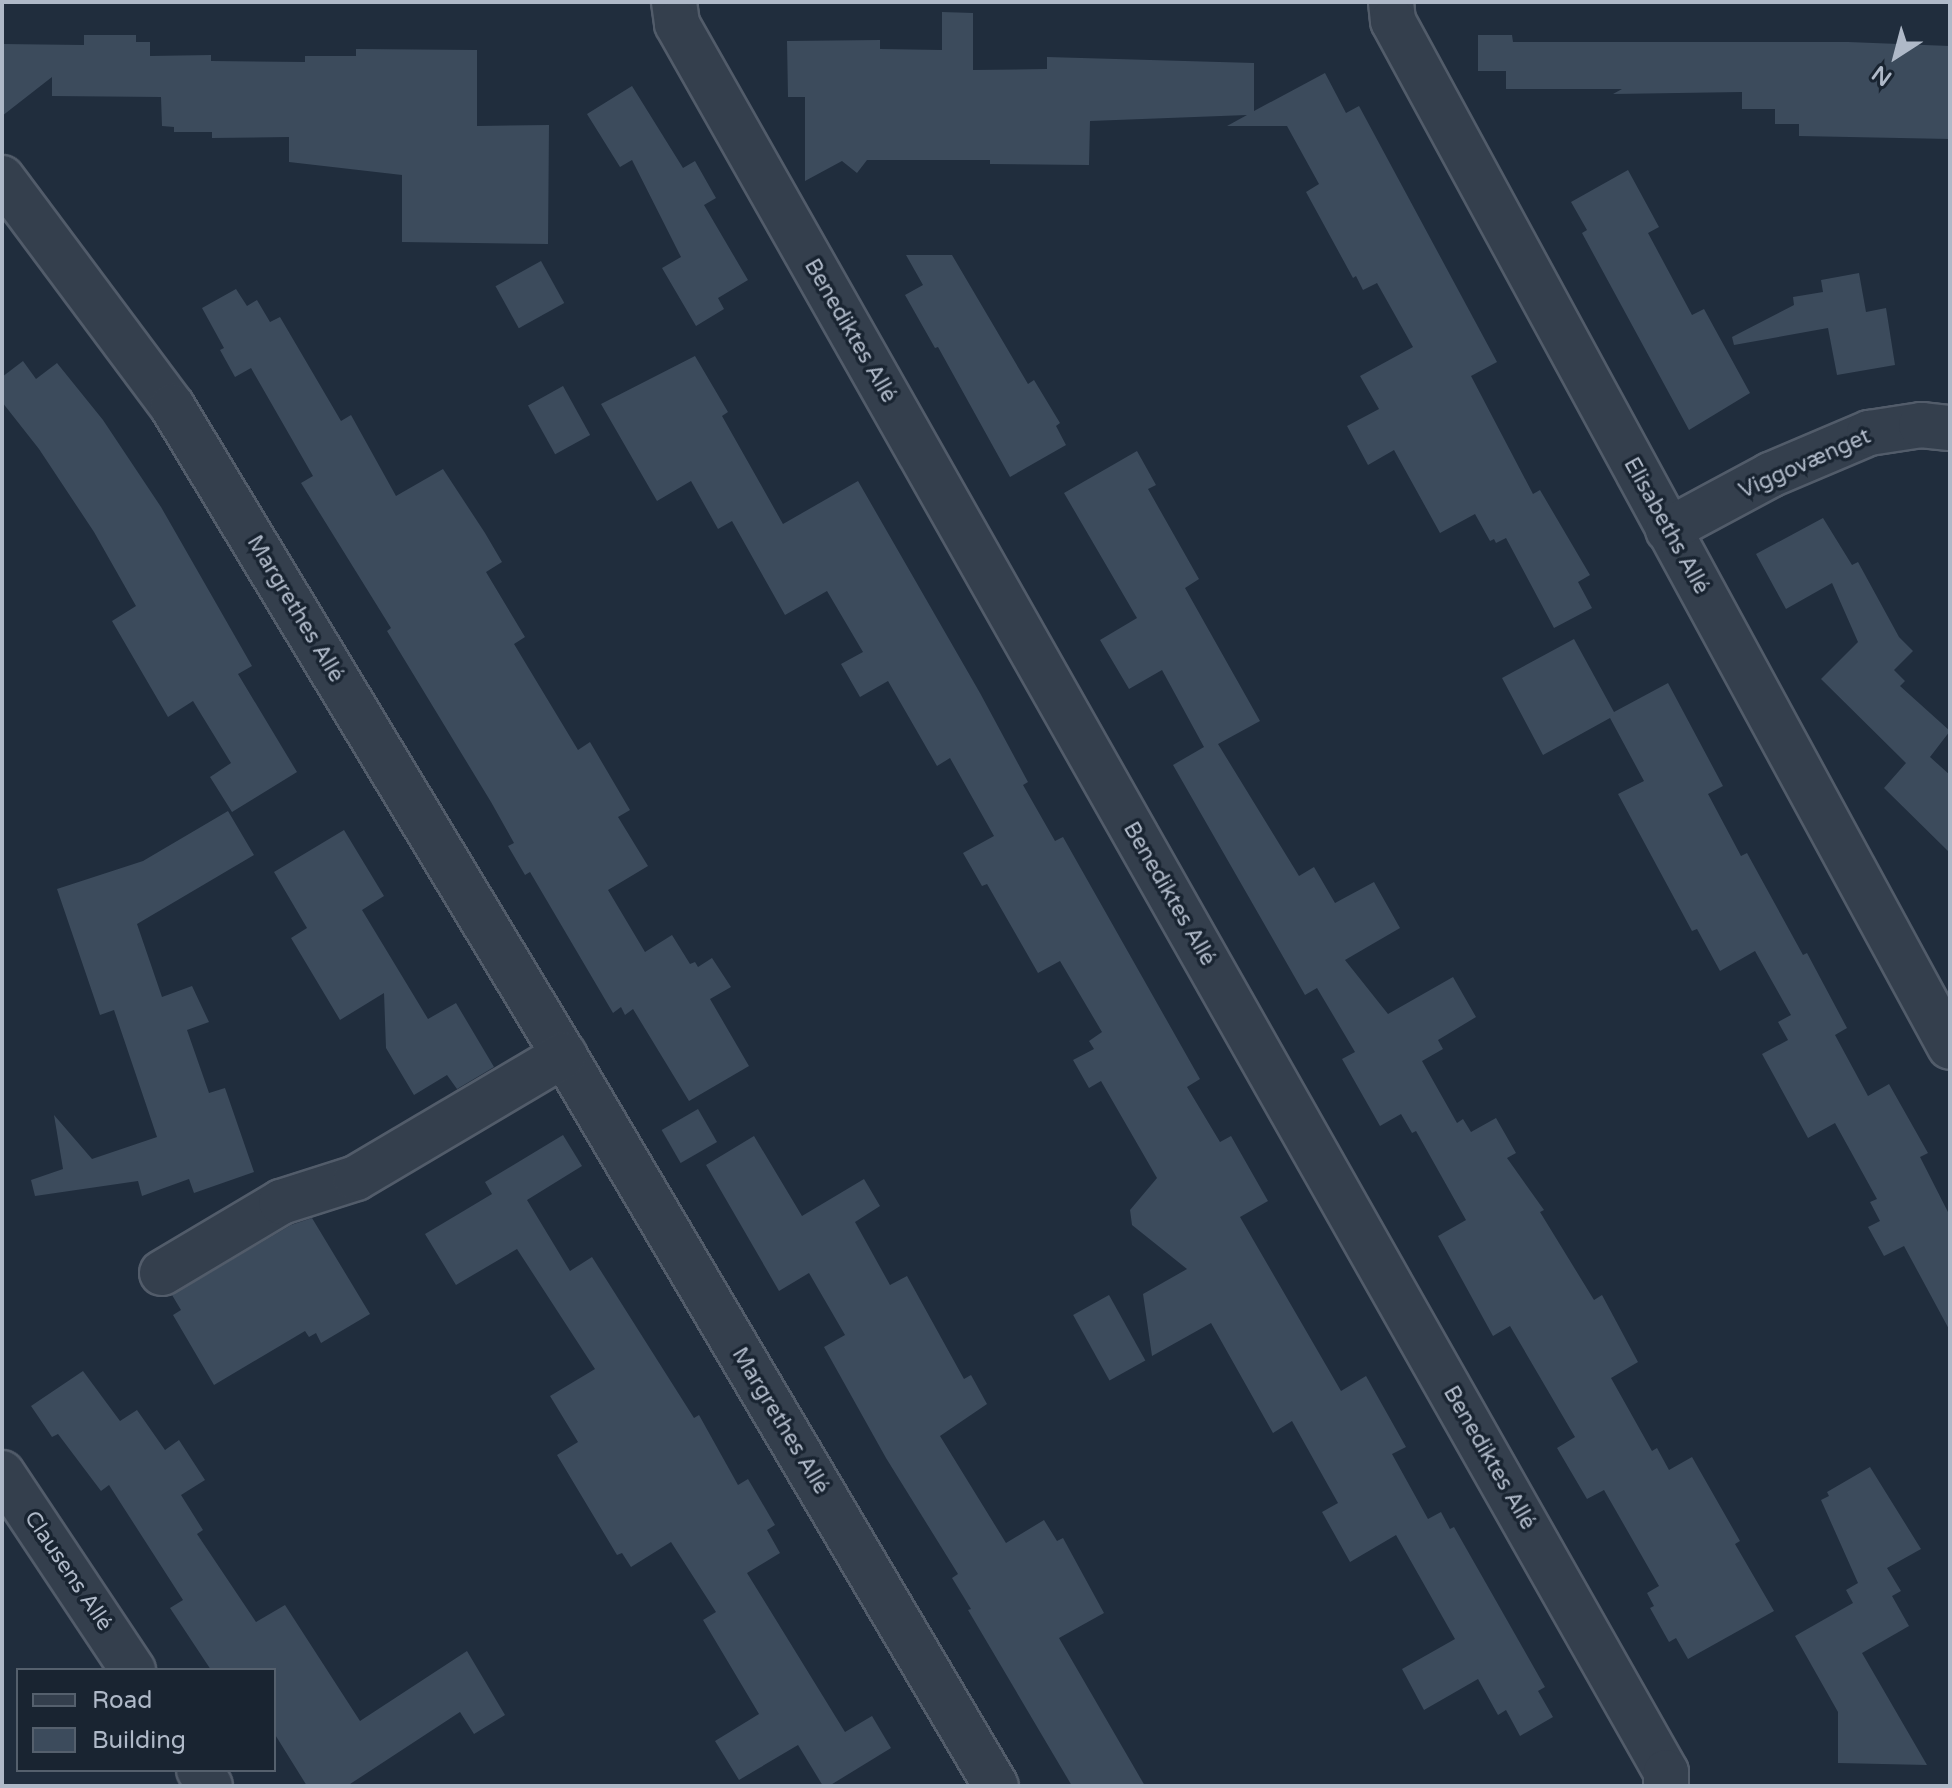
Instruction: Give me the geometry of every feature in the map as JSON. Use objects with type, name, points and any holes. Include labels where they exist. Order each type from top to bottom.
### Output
[{"type":"street","name":"Benediktes Allé","points":[[674,2],[677,24],[1666,1772],[1666,1786]]},
{"type":"street","name":"Elisabeths Allé","points":[[1391,2],[1393,21],[1950,1047]]},
{"type":"street","name":"Margrethes Allé","points":[[2,178],[172,406],[564,1055],[996,1786]]},
{"type":"street","name":"Viggovænget","points":[[1668,530],[1770,475],[1869,433],[1921,425],[1950,428]]},
{"type":"street","points":[[162,1273],[281,1202],[356,1178],[564,1055]]},
{"type":"street","name":"Clausens Allé","points":[[2,1473],[132,1668]]},
{"type":"building","points":[[942,12],[973,13],[973,70],[1047,69],[1047,57],[1254,63],[1254,111],[1325,73],[1346,113],[1359,106],[1497,362],[1471,376],[1533,494],[1540,490],[1590,575],[1578,582],[1592,608],[1554,628],[1506,538],[1496,543],[1494,539],[1490,541],[1475,514],[1440,533],[1394,450],[1368,465],[1347,426],[1379,409],[1360,376],[1413,347],[1377,283],[1363,290],[1356,276],[1353,278],[1306,192],[1319,184],[1287,126],[1227,126],[1247,115],[1090,121],[1089,165],[990,164],[990,160],[867,160],[857,173],[842,161],[805,181],[805,97],[788,97],[787,41],[880,40],[880,49],[942,50]]},
{"type":"building","points":[[84,35],[136,35],[136,42],[150,42],[150,56],[211,55],[211,61],[305,62],[305,56],[356,56],[356,49],[477,50],[477,126],[549,125],[548,244],[402,242],[402,175],[289,162],[289,137],[212,138],[212,132],[174,132],[174,127],[162,126],[161,97],[52,96],[52,77],[2,116],[2,44],[84,45]]},
{"type":"building","points":[[1478,35],[1512,35],[1513,42],[1848,42],[1950,46],[1950,139],[1799,136],[1799,124],[1775,124],[1775,109],[1742,109],[1742,92],[1613,94],[1622,89],[1506,89],[1506,71],[1478,71]]},
{"type":"building","points":[[632,86],[683,168],[695,161],[716,198],[704,205],[748,280],[718,298],[724,309],[696,326],[662,268],[681,257],[632,160],[620,167],[587,114]]},
{"type":"building","points":[[1628,170],[1659,227],[1648,233],[1692,315],[1704,309],[1750,393],[1689,430],[1582,233],[1587,230],[1571,202]]},
{"type":"building","points":[[906,255],[952,255],[1028,384],[1034,380],[1060,423],[1056,426],[1066,445],[1010,477],[938,347],[935,348],[905,295],[923,285]]},
{"type":"building","points":[[541,261],[564,303],[519,328],[496,286]]},
{"type":"building","points":[[1859,273],[1866,312],[1886,308],[1895,365],[1837,375],[1828,328],[1734,345],[1732,337],[1794,305],[1793,297],[1823,292],[1821,280]]},
{"type":"building","points":[[236,289],[247,306],[257,300],[270,322],[280,317],[341,421],[351,415],[396,496],[443,469],[502,562],[486,572],[525,637],[514,644],[578,750],[590,742],[630,810],[618,817],[648,866],[608,890],[645,952],[672,935],[690,964],[695,962],[698,967],[712,958],[731,987],[710,999],[749,1066],[689,1101],[633,1009],[625,1015],[621,1007],[613,1013],[530,872],[525,875],[508,846],[514,843],[491,802],[387,631],[391,628],[301,483],[313,476],[251,368],[235,377],[220,350],[224,348],[202,308]]},
{"type":"building","points":[[695,356],[728,412],[722,416],[783,524],[858,481],[980,693],[1028,782],[1023,785],[1055,841],[1063,837],[1200,1079],[1187,1087],[1220,1142],[1231,1136],[1268,1201],[1240,1217],[1341,1391],[1366,1376],[1406,1447],[1392,1454],[1428,1519],[1441,1512],[1450,1529],[1454,1527],[1545,1687],[1538,1691],[1553,1717],[1520,1736],[1506,1710],[1498,1715],[1478,1679],[1424,1710],[1402,1669],[1455,1639],[1396,1535],[1350,1562],[1322,1512],[1338,1503],[1292,1421],[1273,1433],[1211,1323],[1152,1356],[1143,1294],[1187,1269],[1132,1225],[1130,1210],[1157,1178],[1101,1081],[1089,1088],[1073,1060],[1094,1049],[1089,1041],[1102,1032],[1060,961],[1038,973],[987,884],[982,886],[963,853],[994,836],[950,758],[937,766],[888,681],[860,697],[841,664],[863,652],[827,591],[785,615],[732,521],[718,529],[691,481],[657,501],[601,404]]},
{"type":"building","points":[[23,361],[36,379],[57,363],[103,420],[161,507],[252,666],[238,674],[297,772],[232,812],[210,777],[231,763],[193,701],[168,717],[112,621],[136,606],[94,532],[39,449],[2,402],[2,377]]},
{"type":"building","points":[[563,386],[590,435],[555,454],[528,405]]},
{"type":"building","points":[[1137,451],[1156,485],[1148,489],[1199,579],[1185,588],[1260,721],[1218,744],[1299,876],[1314,867],[1335,903],[1374,882],[1400,928],[1345,960],[1388,1014],[1453,977],[1476,1017],[1438,1040],[1443,1049],[1422,1061],[1457,1123],[1463,1119],[1471,1132],[1496,1118],[1516,1153],[1507,1158],[1544,1210],[1540,1212],[1594,1300],[1602,1295],[1638,1362],[1611,1378],[1652,1451],[1657,1448],[1669,1470],[1692,1457],[1740,1541],[1735,1544],[1774,1611],[1688,1659],[1676,1638],[1669,1642],[1650,1608],[1654,1606],[1647,1593],[1659,1586],[1604,1490],[1587,1499],[1557,1448],[1575,1437],[1510,1326],[1493,1336],[1438,1236],[1466,1220],[1416,1131],[1412,1133],[1401,1114],[1380,1126],[1342,1059],[1355,1052],[1317,988],[1305,995],[1173,765],[1204,747],[1162,670],[1129,689],[1100,640],[1137,618],[1064,493]]},
{"type":"building","points":[[1823,518],[1852,565],[1858,562],[1899,637],[1913,651],[1894,670],[1905,681],[1900,686],[1950,731],[1930,757],[1950,775],[1950,853],[1884,788],[1906,763],[1821,679],[1858,642],[1832,583],[1786,609],[1756,554]]},
{"type":"building","points":[[1574,639],[1614,712],[1668,683],[1723,786],[1708,794],[1741,856],[1747,853],[1803,955],[1807,953],[1847,1028],[1835,1035],[1868,1096],[1889,1084],[1928,1153],[1920,1157],[1950,1216],[1950,1331],[1904,1246],[1884,1256],[1868,1227],[1880,1221],[1870,1202],[1877,1199],[1835,1123],[1808,1138],[1762,1054],[1788,1040],[1778,1022],[1791,1015],[1755,951],[1720,971],[1697,929],[1692,931],[1618,794],[1644,781],[1610,718],[1543,755],[1502,678]]},
{"type":"building","points":[[228,811],[254,855],[137,924],[162,997],[192,986],[209,1022],[187,1030],[209,1093],[225,1088],[254,1172],[194,1193],[189,1179],[142,1196],[138,1181],[35,1196],[31,1180],[63,1169],[54,1115],[92,1159],[157,1137],[114,1010],[100,1015],[57,889],[143,861]]},
{"type":"building","points":[[344,830],[384,896],[362,910],[428,1019],[456,1003],[494,1067],[457,1089],[447,1075],[414,1095],[386,1048],[384,993],[340,1020],[291,938],[307,928],[274,872]]},
{"type":"building","points":[[698,1109],[717,1142],[681,1163],[662,1130]]},
{"type":"building","points":[[563,1135],[582,1166],[527,1200],[570,1271],[592,1257],[694,1418],[699,1415],[738,1485],[748,1479],[775,1525],[767,1530],[780,1553],[747,1573],[845,1732],[872,1716],[891,1748],[829,1786],[823,1786],[798,1745],[739,1780],[715,1741],[759,1714],[703,1620],[716,1612],[671,1542],[631,1567],[622,1553],[617,1555],[557,1455],[578,1442],[550,1396],[595,1369],[517,1249],[456,1285],[425,1234],[492,1194],[485,1182]]},
{"type":"building","points":[[754,1136],[802,1216],[864,1179],[880,1206],[855,1222],[890,1285],[907,1276],[964,1379],[971,1375],[987,1404],[940,1436],[1006,1543],[1044,1520],[1057,1541],[1063,1538],[1104,1613],[1059,1638],[1145,1786],[1072,1786],[968,1610],[971,1609],[952,1578],[958,1574],[886,1458],[824,1347],[845,1335],[809,1273],[779,1291],[706,1165]]},
{"type":"building","points":[[312,1218],[370,1314],[321,1343],[316,1333],[309,1337],[305,1331],[214,1385],[173,1315],[181,1310],[172,1295],[291,1225]]},
{"type":"building","points":[[1109,1295],[1145,1361],[1110,1380],[1073,1315]]},
{"type":"building","points":[[83,1371],[120,1421],[137,1410],[165,1450],[179,1440],[205,1480],[181,1495],[203,1530],[197,1534],[256,1622],[285,1605],[360,1721],[467,1651],[505,1715],[474,1734],[460,1712],[347,1786],[307,1786],[276,1736],[276,1668],[210,1668],[170,1608],[183,1600],[109,1485],[101,1491],[58,1434],[52,1437],[31,1406]]},
{"type":"building","points":[[1870,1467],[1921,1549],[1887,1568],[1901,1591],[1892,1596],[1909,1626],[1862,1653],[1927,1765],[1838,1763],[1838,1712],[1795,1636],[1853,1603],[1846,1590],[1858,1583],[1821,1500],[1829,1496],[1827,1492]]}]
